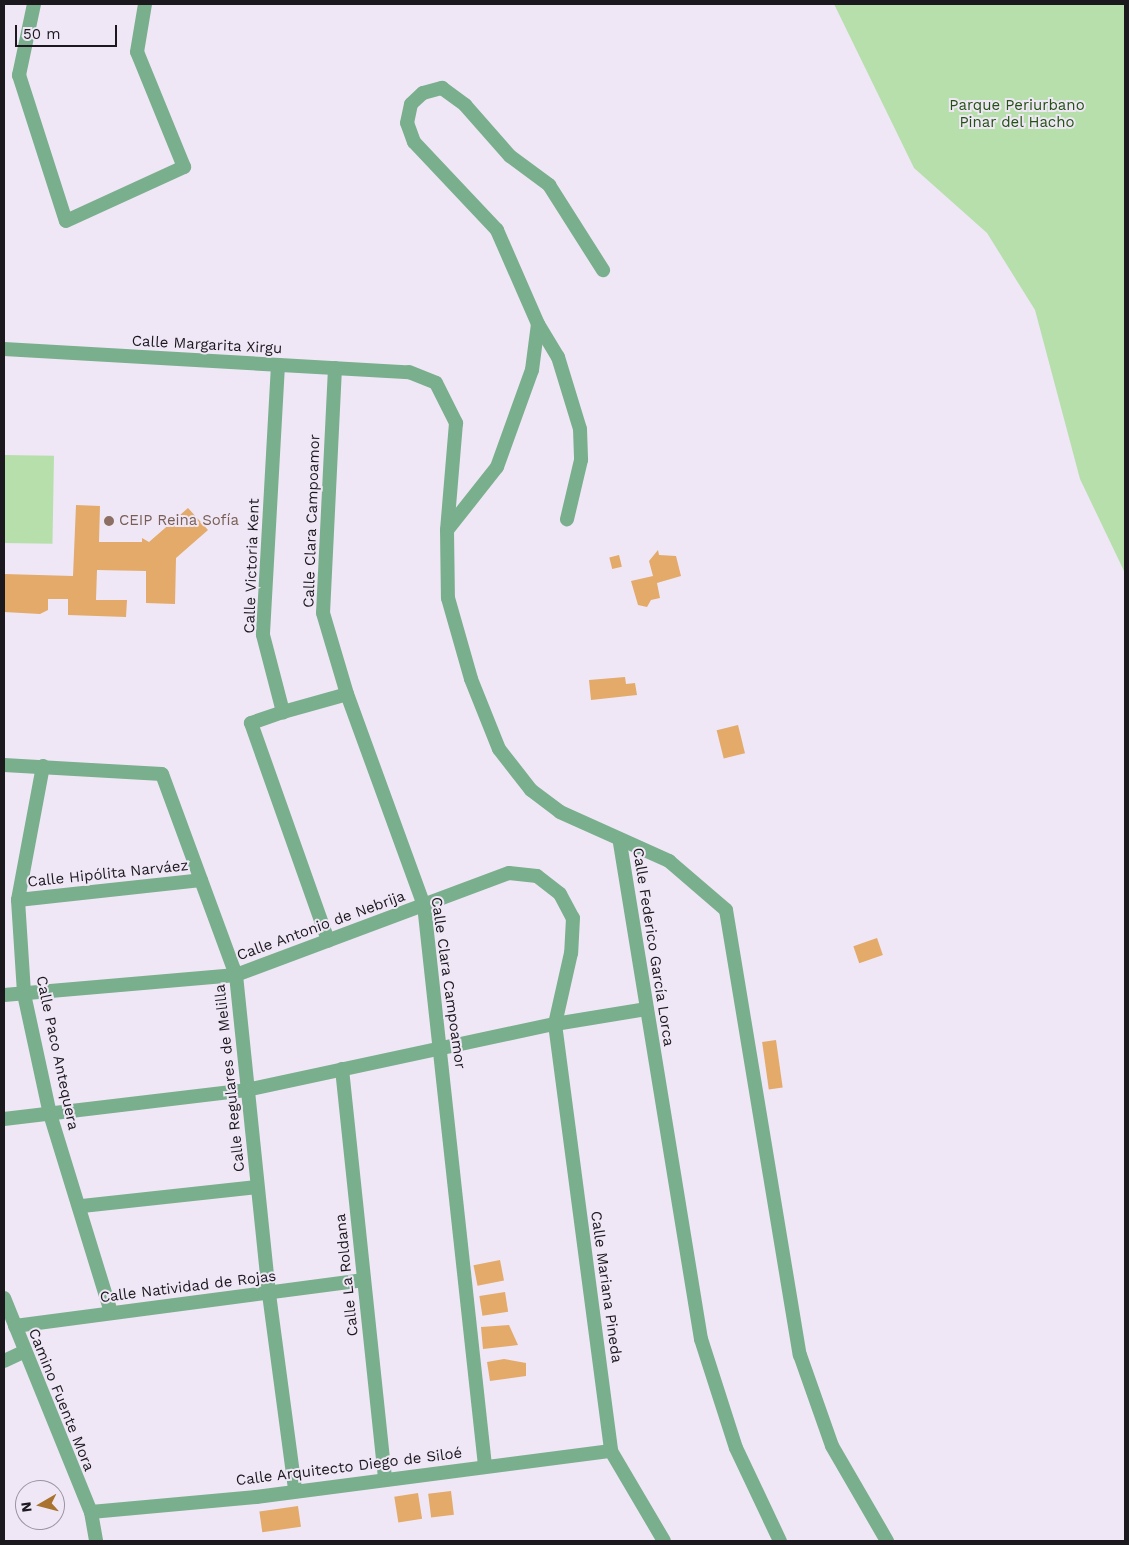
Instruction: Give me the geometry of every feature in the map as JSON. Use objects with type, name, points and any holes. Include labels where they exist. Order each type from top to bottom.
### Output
[{"type":"street","points":[[34,4],[19,75],[66,221],[184,166],[137,52],[145,4]]},
{"type":"street","points":[[567,519],[581,460],[580,430],[558,357],[538,324],[497,230],[414,142],[407,123],[411,104],[423,93],[442,88],[458,99],[510,156],[549,185],[603,270]]},
{"type":"street","points":[[447,530],[497,467],[532,370],[538,324]]},
{"type":"street","name":"Calle Margarita Xirgu","points":[[4,349],[409,372]]},
{"type":"street","name":"Calle Victoria Kent","points":[[278,365],[263,635],[283,712]]},
{"type":"street","name":"Calle Clara Campoamor","points":[[335,368],[323,613],[347,694],[424,905],[441,1046],[485,1466]]},
{"type":"street","name":"Calle Federico García Lorca","points":[[409,372],[436,383],[456,423],[447,530],[448,598],[471,679],[499,749],[531,790],[560,812],[620,843],[700,1339],[736,1448],[780,1541]]},
{"type":"street","points":[[328,940],[252,723],[347,694]]},
{"type":"street","name":"Calle Regulares de Melilla","points":[[4,766],[44,766],[162,774],[236,975],[246,1090],[269,1294],[295,1489]]},
{"type":"street","name":"Calle Paco Antequera","points":[[44,766],[18,900],[24,994],[50,1114],[82,1206],[111,1312]]},
{"type":"street","points":[[620,843],[669,862],[726,910],[800,1355],[832,1446],[887,1541]]},
{"type":"street","name":"Calle Antonio de Nebrija","points":[[4,995],[236,975],[509,873],[537,876],[560,894],[573,918],[571,953],[555,1024]]},
{"type":"street","name":"Calle Hipólita Narváez","points":[[18,900],[201,880]]},
{"type":"street","points":[[4,1119],[246,1090],[441,1046],[555,1024],[647,1009]]},
{"type":"street","name":"Calle Mariana Pineda","points":[[555,1024],[611,1451],[664,1541]]},
{"type":"street","name":"Calle La Roldana","points":[[342,1069],[385,1478]]},
{"type":"street","points":[[82,1206],[257,1187]]},
{"type":"street","name":"Calle Natividad de Rojas","points":[[15,1326],[364,1280]]},
{"type":"street","name":"Camino Fuente Mora","points":[[4,1298],[91,1512],[96,1541]]},
{"type":"street","points":[[4,1361],[25,1351]]},
{"type":"street","name":"Calle Arquitecto Diego de Siloé","points":[[91,1512],[611,1451]]},
{"type":"green space","name":"Parque Periurbano Pinar del Hacho","points":[[834,4],[1125,4],[1125,573],[1080,479],[1035,310],[987,233],[914,168]]},
{"type":"green space","points":[[4,455],[54,456],[52,544],[4,543]]},
{"type":"building","points":[[76,505],[100,506],[99,542],[142,542],[142,538],[149,542],[188,508],[208,530],[176,558],[175,604],[146,603],[146,571],[97,570],[96,600],[127,600],[126,617],[68,615],[68,599],[48,599],[48,610],[40,614],[4,612],[4,574],[73,576]]},
{"type":"building","points":[[658,550],[659,555],[676,556],[681,576],[657,583],[660,598],[651,600],[647,607],[638,605],[631,581],[653,576],[649,561]]},
{"type":"building","points":[[619,555],[622,567],[612,569],[609,557]]},
{"type":"building","points":[[625,677],[626,684],[635,683],[637,695],[591,700],[589,680]]},
{"type":"building","points":[[738,725],[745,753],[724,758],[717,730]]},
{"type":"building","points":[[877,938],[883,955],[859,963],[853,946]]},
{"type":"building","points":[[776,1040],[783,1088],[769,1089],[762,1042]]},
{"type":"building","points":[[500,1260],[504,1281],[478,1286],[473,1265]]},
{"type":"building","points":[[505,1292],[508,1312],[482,1316],[479,1296]]},
{"type":"building","points":[[509,1325],[518,1345],[483,1349],[481,1327]]},
{"type":"building","points":[[504,1359],[526,1363],[526,1376],[490,1381],[487,1362]]},
{"type":"building","points":[[451,1491],[454,1515],[431,1518],[428,1494]]},
{"type":"building","points":[[418,1493],[422,1519],[398,1522],[394,1497]]},
{"type":"building","points":[[298,1506],[301,1527],[262,1532],[259,1511]]},
{"type":"place","name":"CEIP Reina Sofía","points":[[109,521]]}]
